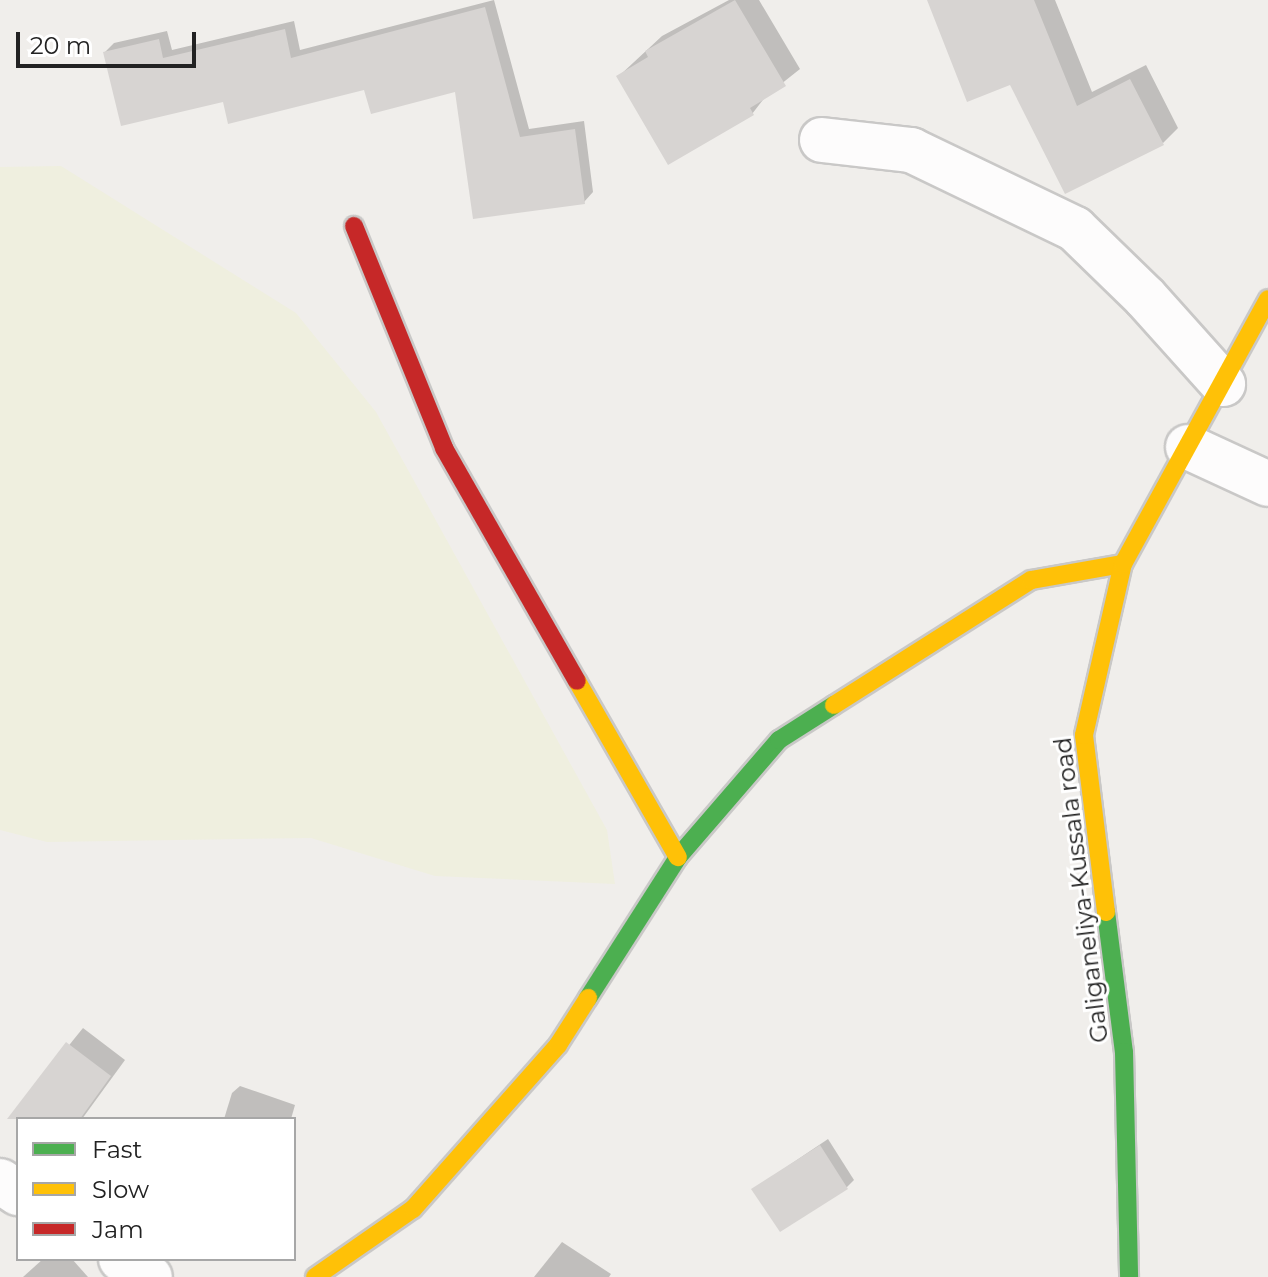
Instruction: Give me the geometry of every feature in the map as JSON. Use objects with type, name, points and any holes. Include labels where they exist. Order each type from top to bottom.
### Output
[{"type":"street","points":[[822,140],[911,150],[1075,229],[1145,297],[1223,384]]},
{"type":"street","points":[[354,226],[444,448],[678,857]]},
{"type":"street","name":"Galiganeliya-Kussala road","points":[[1129,1277],[1124,1052],[1084,735],[1123,564],[1268,299]]},
{"type":"street","points":[[1188,447],[1268,484]]},
{"type":"street","points":[[315,1277],[413,1209],[558,1045],[678,857],[779,740],[1031,580],[1123,564]]},
{"type":"street","points":[[124,1261],[150,1277]]},
{"type":"green space","points":[[61,166],[296,313],[376,412],[607,830],[615,884],[435,876],[311,838],[47,842],[0,830],[0,167]]},
{"type":"building","points":[[735,0],[786,86],[750,108],[754,115],[668,165],[616,76],[648,57],[645,51]]},
{"type":"building","points":[[927,0],[1034,0],[1077,106],[1130,79],[1164,145],[1065,194],[1010,85],[967,102]]},
{"type":"building","points":[[485,7],[520,137],[575,129],[585,204],[473,219],[455,92],[371,114],[364,90],[228,124],[223,102],[121,126],[103,52],[159,39],[163,58],[285,29],[291,58]]},
{"type":"building","points":[[66,1042],[111,1076],[81,1117],[7,1119]]},
{"type":"building","points":[[820,1145],[848,1189],[780,1232],[751,1189]]},
{"type":"traffic: fast","points":[[588,998],[678,857],[779,740],[834,705]]},
{"type":"traffic: fast","points":[[1106,912],[1124,1052],[1129,1277]]},
{"type":"traffic: slow","points":[[1106,912],[1084,735],[1123,564],[1268,299]]},
{"type":"traffic: slow","points":[[834,705],[1031,580],[1123,564]]},
{"type":"traffic: slow","points":[[577,681],[678,857]]},
{"type":"traffic: slow","points":[[315,1277],[413,1209],[558,1045],[588,998]]},
{"type":"traffic: jam","points":[[354,226],[444,448],[577,681]]}]
